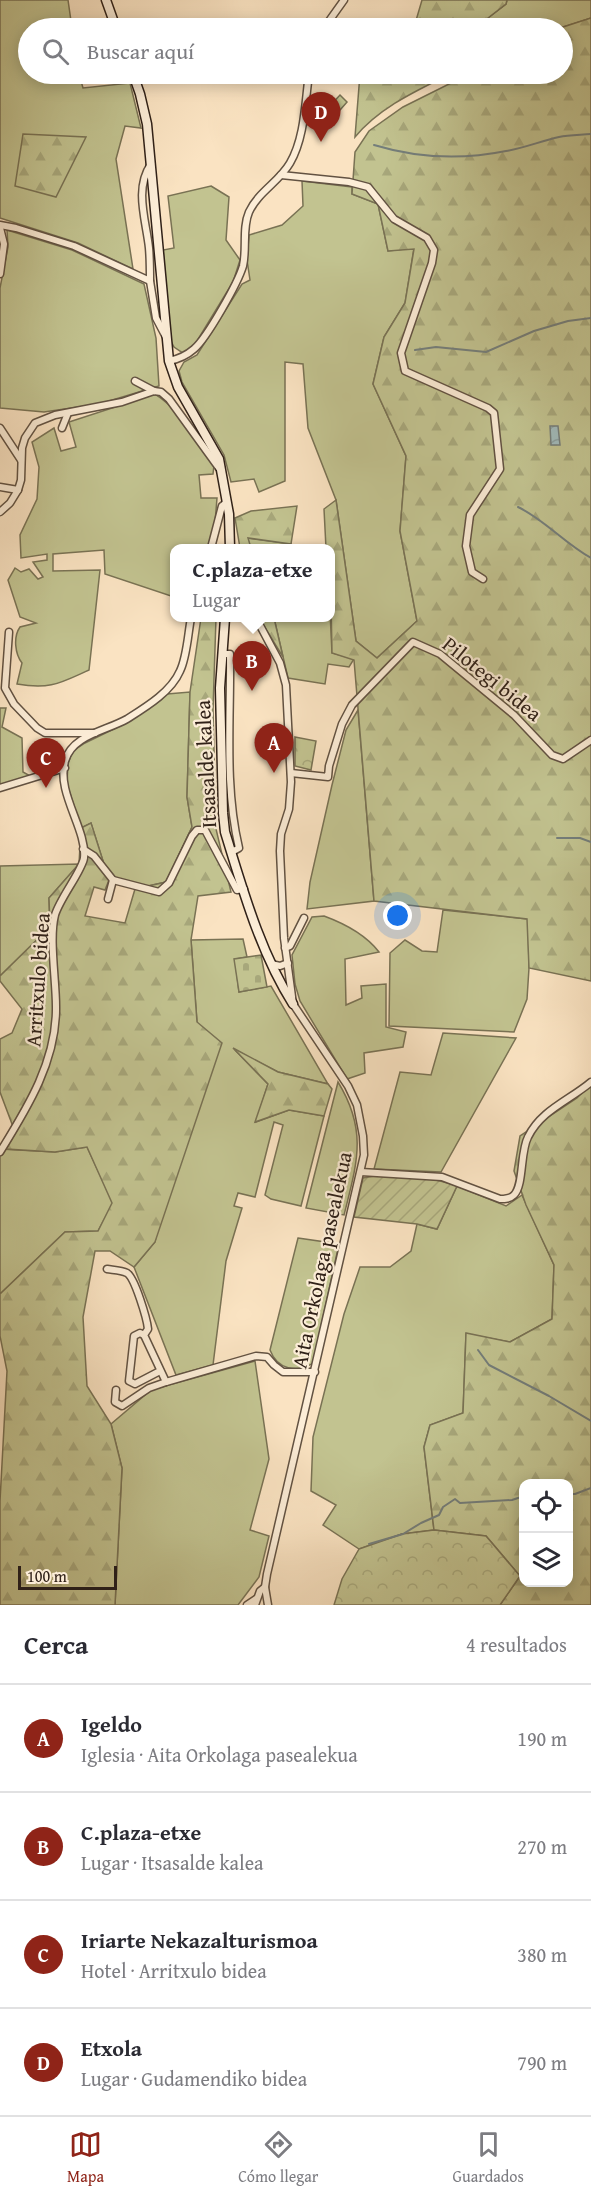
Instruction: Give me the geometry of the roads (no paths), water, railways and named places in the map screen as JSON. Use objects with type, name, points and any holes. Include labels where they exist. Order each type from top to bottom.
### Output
[{"type":"street","points":[[106,0],[112,18]]},
{"type":"street","points":[[331,18],[344,0]]},
{"type":"street","points":[[136,84],[143,106],[151,164],[170,361],[178,387],[219,459],[227,502],[230,544]]},
{"type":"street","points":[[170,361],[193,350],[210,326],[242,269],[248,215],[255,201],[290,163],[300,136],[308,84]]},
{"type":"street","points":[[151,164],[144,175],[142,199],[156,318],[166,337]]},
{"type":"street","points":[[281,175],[349,182],[368,187],[394,219],[427,238],[434,250],[432,263],[401,353],[405,371],[488,408],[494,413],[500,469],[470,515],[466,546],[472,572],[483,579]]},
{"type":"street","points":[[0,274],[4,244],[0,226],[16,228],[74,246],[150,281]]},
{"type":"street","points":[[135,381],[154,391],[161,392],[170,399],[221,472]]},
{"type":"street","points":[[0,512],[10,503],[18,490],[21,480],[22,448],[29,430],[42,419],[122,402],[154,391]]},
{"type":"street","points":[[62,428],[68,413]]},
{"type":"street","points":[[0,428],[21,461]]},
{"type":"street","points":[[0,487],[18,490]]},
{"type":"street","points":[[212,544],[222,506],[227,502]]},
{"type":"street","points":[[190,622],[181,671],[165,693],[126,719],[82,739],[70,748],[65,762],[64,784],[83,849],[94,856],[113,880],[159,892],[169,883],[192,836],[197,830],[205,830],[237,890],[244,889]]},
{"type":"street","name":"Itsasalde kalea","points":[[225,622],[220,688],[225,832],[271,964],[293,1004]]},
{"type":"street","name":"Aita Orkolaga pasealekua","points":[[258,622],[284,673],[291,773],[289,809],[280,845],[285,948],[293,1004],[348,1086],[357,1105],[364,1155],[265,1587],[268,1605]]},
{"type":"street","points":[[9,632],[5,688],[14,704]]},
{"type":"street","name":"Pilotegi bidea","points":[[291,773],[328,777],[329,766],[342,724],[351,705],[412,642],[440,654],[514,714],[552,755],[563,759],[591,740]]},
{"type":"street","points":[[0,693],[45,733],[95,733]]},
{"type":"street","points":[[0,788],[64,768]]},
{"type":"street","name":"Arritxulo bidea","points":[[0,1152],[28,1107],[49,1060],[56,1009],[53,932],[55,916],[61,900],[84,860],[83,849]]},
{"type":"street","points":[[108,899],[113,880]]},
{"type":"street","points":[[285,948],[290,946],[304,918]]},
{"type":"street","points":[[271,964],[280,966],[288,963]]},
{"type":"street","points":[[361,1172],[442,1177],[501,1199],[509,1198],[515,1195],[519,1187],[523,1150],[528,1136],[555,1106],[575,1096],[591,1082]]},
{"type":"street","points":[[107,1269],[130,1276],[145,1314],[148,1329],[144,1335]]},
{"type":"street","points":[[144,1335],[140,1333],[134,1336],[129,1381],[135,1384],[160,1371]]},
{"type":"street","points":[[144,1335],[166,1382]]},
{"type":"street","points":[[116,1390],[115,1402],[122,1406],[149,1388],[248,1357],[262,1355],[283,1372],[315,1372]]},
{"type":"street","points":[[247,1605],[255,1602],[260,1591],[265,1587]]},
{"type":"water","points":[[550,426],[558,426],[560,445],[551,445]]},
{"type":"waterway","points":[[374,145],[423,155],[473,156],[513,150],[559,137],[591,134]]},
{"type":"waterway","points":[[415,350],[436,347],[486,352],[534,331],[568,321],[591,318]]},
{"type":"waterway","points":[[518,507],[537,518],[591,558]]},
{"type":"waterway","points":[[557,838],[580,838],[591,842]]},
{"type":"waterway","points":[[478,1350],[489,1365],[591,1421]]},
{"type":"waterway","points":[[573,1494],[591,1488]]},
{"type":"waterway","points":[[369,1544],[403,1534],[439,1515],[443,1507],[455,1499],[460,1503],[519,1498]]},
{"type":"place","name":"Etxola","points":[[321,142]]},
{"type":"place","name":"C.plaza-etxe","points":[[252,691]]},
{"type":"place","name":"Igeldo","points":[[274,773]]},
{"type":"place","name":"Iriarte Nekazalturismoa","points":[[46,788]]}]
